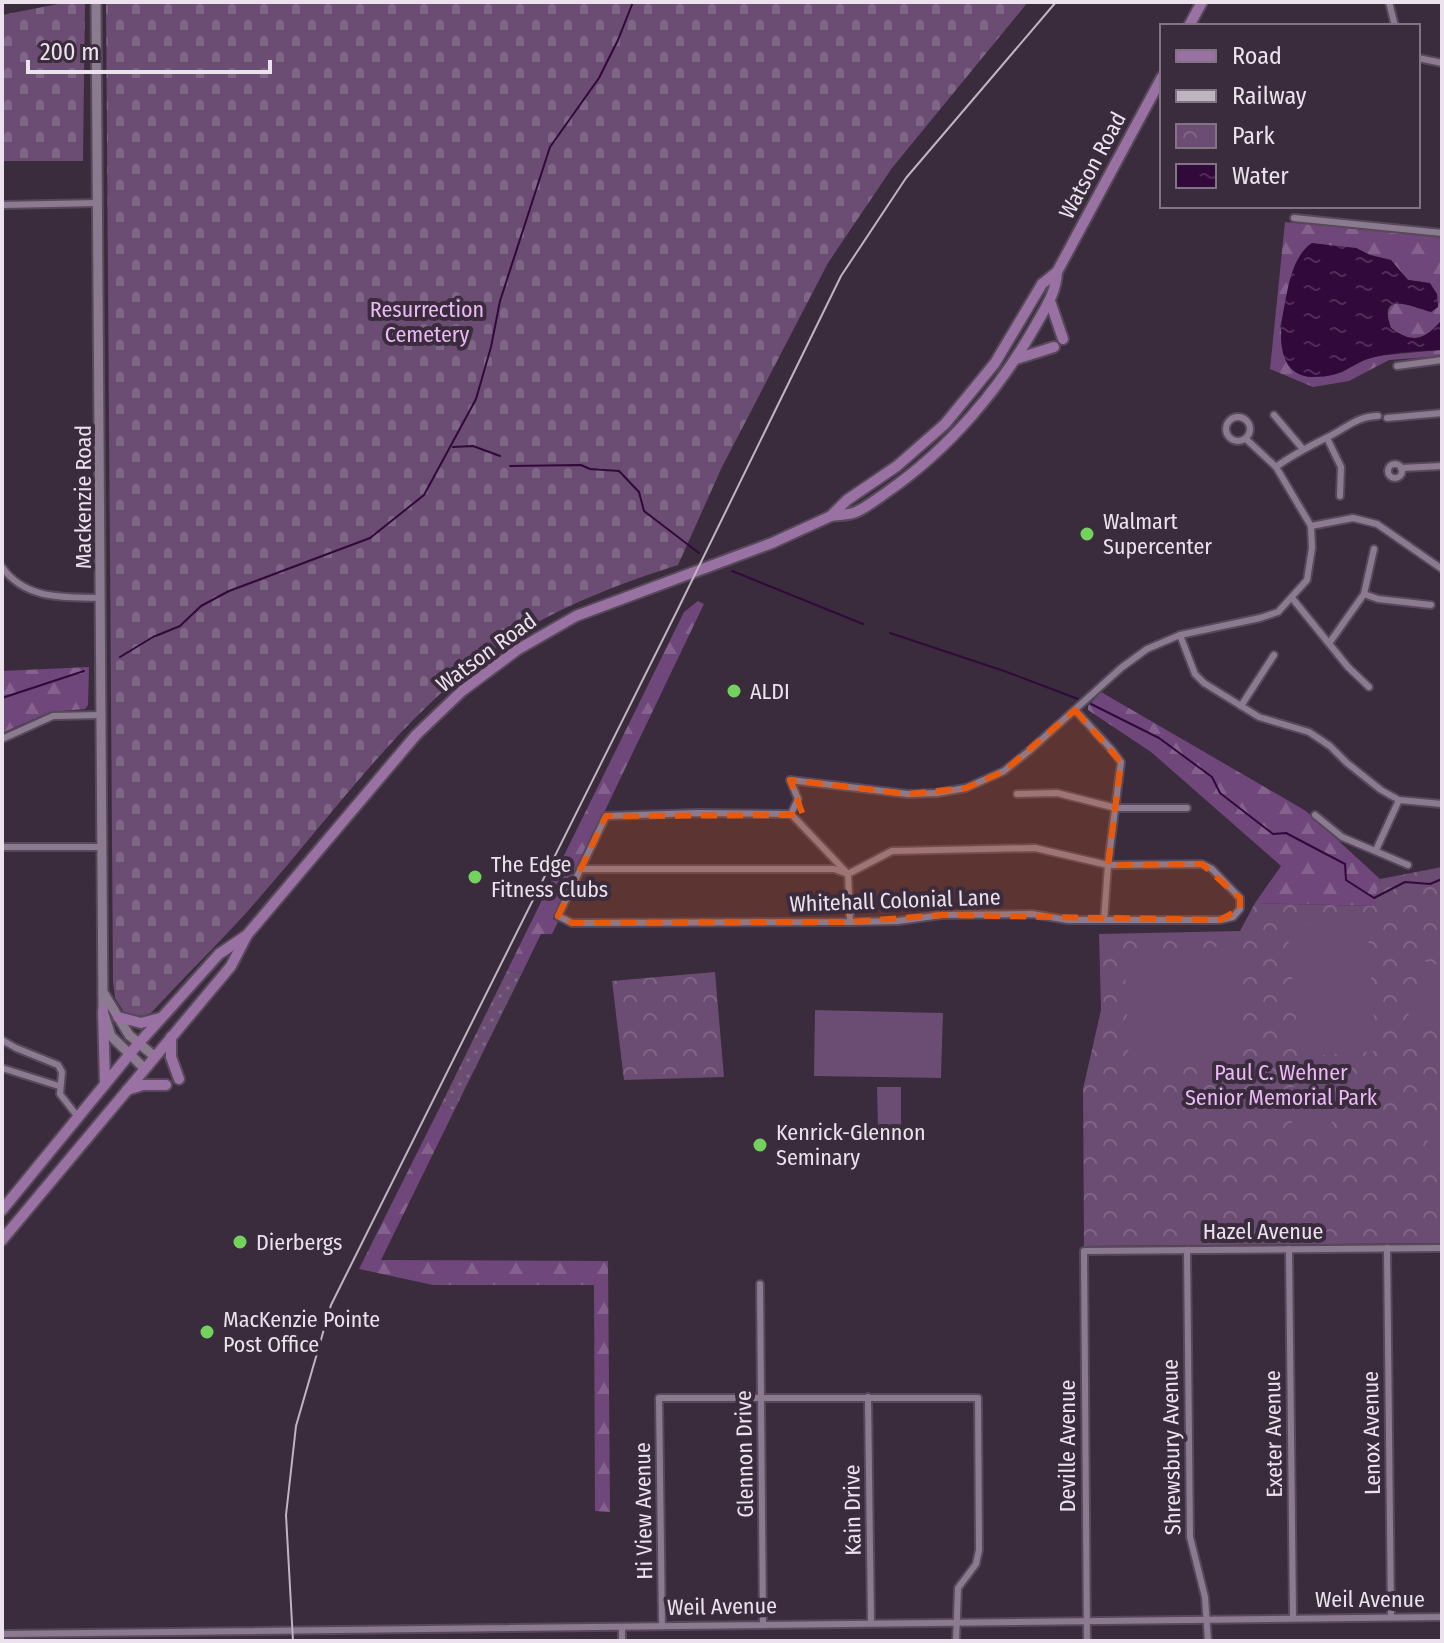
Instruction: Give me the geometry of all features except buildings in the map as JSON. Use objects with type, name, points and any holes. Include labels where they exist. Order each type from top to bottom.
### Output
[{"type":"main road","name":"Mackenzie Road","points":[[96,2],[103,1011],[111,1036],[144,1068]]},
{"type":"main road","points":[[1190,24],[1202,2]]},
{"type":"main road","name":"Watson Road","points":[[831,516],[847,500],[906,459],[945,424],[995,363],[1042,284],[1057,272],[1160,81]]},
{"type":"main road","name":"Watson Road","points":[[2,1240],[231,966],[247,935],[416,735],[450,702],[544,633],[596,607],[772,543],[831,516],[854,513],[923,465],[964,425],[1014,360],[1056,289],[1057,272]]},
{"type":"main road","points":[[1050,301],[1063,339]]},
{"type":"main road","points":[[1014,360],[1054,347]]},
{"type":"main road","name":"Watson Road","points":[[2,1210],[162,1017],[219,954],[247,935]]},
{"type":"main road","points":[[103,992],[138,1044],[154,1056]]},
{"type":"main road","points":[[103,1011],[102,1037],[107,1061],[105,1084]]},
{"type":"main road","points":[[118,1017],[141,1023],[162,1017]]},
{"type":"main road","points":[[171,1037],[171,1057],[179,1079]]},
{"type":"main road","points":[[125,1091],[143,1085],[166,1085]]},
{"type":"street","points":[[1389,2],[1394,24]]},
{"type":"street","points":[[1420,58],[1442,63]]},
{"type":"street","points":[[2,205],[98,203]]},
{"type":"street","points":[[1294,218],[1442,233]]},
{"type":"street","points":[[1397,366],[1442,360]]},
{"type":"street","points":[[1387,418],[1442,413]]},
{"type":"street","points":[[1274,415],[1302,448]]},
{"type":"street","points":[[1276,467],[1302,448],[1327,438],[1363,416],[1378,416]]},
{"type":"street","points":[[1239,417],[1247,420],[1250,432],[1246,439],[1238,442],[1228,437],[1226,425],[1231,419],[1239,417]]},
{"type":"street","points":[[1327,438],[1341,467],[1340,496]]},
{"type":"street","points":[[791,814],[798,799],[790,780],[908,794],[966,788],[1004,771],[1121,668],[1147,649],[1180,635],[1278,612],[1307,580],[1311,526],[1276,467],[1246,439]]},
{"type":"street","points":[[1401,468],[1442,466]]},
{"type":"street","points":[[1311,526],[1353,518],[1377,524],[1442,569]]},
{"type":"street","points":[[1330,642],[1364,594],[1374,549]]},
{"type":"street","points":[[2,567],[22,587],[41,594],[101,598]]},
{"type":"street","points":[[1364,594],[1378,599],[1431,605]]},
{"type":"street","points":[[1292,598],[1348,667],[1369,687]]},
{"type":"street","points":[[1180,635],[1195,674],[1204,683],[1259,717],[1309,732],[1381,790],[1399,800],[1442,804]]},
{"type":"street","points":[[1241,706],[1274,655]]},
{"type":"street","points":[[1075,710],[1121,762],[1104,920]]},
{"type":"street","points":[[2,739],[53,716],[102,715]]},
{"type":"street","points":[[1017,794],[1057,793],[1116,808],[1187,808]]},
{"type":"street","points":[[1376,850],[1399,800]]},
{"type":"street","points":[[848,874],[834,869],[580,869],[606,816],[791,814],[848,874],[850,922]]},
{"type":"street","points":[[1315,815],[1342,837],[1408,865]]},
{"type":"street","points":[[2,847],[103,847]]},
{"type":"street","points":[[848,874],[892,851],[1035,848],[1108,865]]},
{"type":"street","name":"Whitehall Colonial Lane","points":[[580,869],[558,916],[572,923],[850,922],[898,921],[942,915],[1032,914],[1068,920],[1220,920],[1233,917],[1240,909],[1240,898],[1212,869],[1202,864],[1108,865]]},
{"type":"street","points":[[2,1040],[58,1065],[62,1072],[60,1094],[78,1117]]},
{"type":"street","points":[[2,1068],[59,1086]]},
{"type":"street","name":"Lenox Avenue","points":[[1387,1248],[1391,1617]]},
{"type":"street","name":"Hazel Avenue","points":[[1084,1251],[1442,1248]]},
{"type":"street","name":"Exeter Avenue","points":[[1289,1249],[1293,1617]]},
{"type":"street","name":"Shrewsbury Avenue","points":[[1187,1250],[1190,1537],[1203,1583],[1208,1641]]},
{"type":"street","name":"Deville Avenue","points":[[1084,1251],[1087,1641]]},
{"type":"street","name":"Glennon Drive","points":[[760,1284],[763,1624]]},
{"type":"street","points":[[762,1397],[978,1398],[979,1550],[976,1564],[958,1588],[956,1641]]},
{"type":"street","name":"Hi View Avenue","points":[[662,1624],[659,1398],[762,1397]]},
{"type":"street","name":"Kain Drive","points":[[868,1397],[871,1623]]},
{"type":"street","name":"Weil Avenue","points":[[2,1634],[1442,1617]]},
{"type":"street","points":[[622,1628],[622,1641]]},
{"type":"street","points":[[269,1630],[271,1641]]},
{"type":"street","points":[[118,1633],[123,1641]]},
{"type":"highlighted area","points":[[1075,710],[1121,762],[1108,865],[1202,864],[1240,898],[1240,909],[1220,920],[942,915],[850,922],[572,923],[558,916],[606,816],[803,815],[790,780],[908,794],[966,788],[1004,771]]},
{"type":"green space","points":[[68,2],[85,2],[83,161],[2,161],[2,15]]},
{"type":"green space","name":"Resurrection Cemetery","points":[[106,2],[1028,2],[892,168],[828,263],[722,467],[678,565],[604,591],[555,613],[509,640],[455,681],[395,739],[234,926],[152,1012],[144,1016],[125,1014],[115,998],[113,982]]},
{"type":"green space","points":[[1285,222],[1442,237],[1442,320],[1419,338],[1406,337],[1391,328],[1388,319],[1390,307],[1398,303],[1418,308],[1422,282],[1408,280],[1390,260],[1356,248],[1296,262],[1280,327],[1323,377],[1377,356],[1442,350],[1442,356],[1389,360],[1349,381],[1313,387],[1270,369]]},
{"type":"green space","points":[[698,601],[704,604],[553,919],[558,922],[552,934],[541,934],[522,973],[507,971],[684,612]]},
{"type":"green space","points":[[89,667],[88,705],[85,709],[50,712],[2,733],[2,671]]},
{"type":"green space","points":[[1101,692],[1306,811],[1380,879],[1374,906],[1255,903],[1281,866],[1151,752],[1088,710]]},
{"type":"green space","name":"Paul C. Wehner Senior Memorial Park","points":[[1442,867],[1442,1243],[1084,1246],[1083,1089],[1101,1010],[1099,934],[1240,931],[1255,903],[1373,906],[1380,879]]},
{"type":"green space","points":[[1367,919],[1376,1051],[1300,1057],[1287,925]]},
{"type":"green space","points":[[1238,946],[1242,1059],[1129,1064],[1125,967],[1132,951]]},
{"type":"green space","points":[[1424,961],[1442,966],[1442,1033],[1406,1023]]},
{"type":"green space","points":[[507,971],[522,973],[454,1111],[441,1105]]},
{"type":"green space","points":[[715,972],[724,1077],[624,1080],[612,981]]},
{"type":"green space","points":[[815,1010],[943,1013],[941,1078],[814,1076]]},
{"type":"green space","points":[[877,1087],[901,1087],[901,1128],[878,1128]]},
{"type":"green space","points":[[1292,1087],[1331,1087],[1332,1132],[1292,1132]]},
{"type":"green space","points":[[441,1105],[454,1111],[381,1260],[608,1261],[610,1512],[595,1511],[594,1285],[433,1285],[359,1269]]},
{"type":"green space","points":[[1442,1123],[1442,1184],[1424,1130]]},
{"type":"water","points":[[1312,243],[1356,248],[1391,260],[1408,280],[1430,283],[1437,294],[1438,307],[1431,312],[1392,304],[1388,308],[1388,316],[1391,328],[1413,338],[1430,332],[1442,320],[1442,350],[1375,357],[1342,372],[1323,376],[1312,377],[1292,369],[1283,351],[1282,318],[1292,272],[1300,255]]},
{"type":"waterway","points":[[120,657],[153,637],[180,626],[201,606],[229,591],[370,538],[424,495],[476,399],[500,301],[550,147],[599,78],[633,2]]},
{"type":"waterway","points":[[453,447],[473,446],[500,456]]},
{"type":"waterway","points":[[510,466],[581,465],[590,469],[619,471],[639,492],[644,511],[699,553]]},
{"type":"waterway","points":[[732,571],[863,624]]},
{"type":"waterway","points":[[890,633],[1078,699]]},
{"type":"waterway","points":[[2,698],[84,671]]},
{"type":"waterway","points":[[1091,704],[1159,738],[1212,777],[1220,793],[1273,834],[1286,833],[1345,864],[1346,880],[1374,898],[1405,882],[1430,884],[1442,879]]},
{"type":"railway","points":[[293,1641],[286,1515],[296,1426],[331,1305],[841,276],[906,178],[1056,2]]},
{"type":"place","name":"Walmart Supercenter","points":[[1087,534]]},
{"type":"place","name":"ALDI","points":[[734,691]]},
{"type":"place","name":"The Edge Fitness Clubs","points":[[475,877]]},
{"type":"place","name":"Kenrick-Glennon Seminary","points":[[760,1145]]},
{"type":"place","name":"Dierbergs","points":[[240,1242]]},
{"type":"place","name":"MacKenzie Pointe Post Office","points":[[207,1332]]}]
